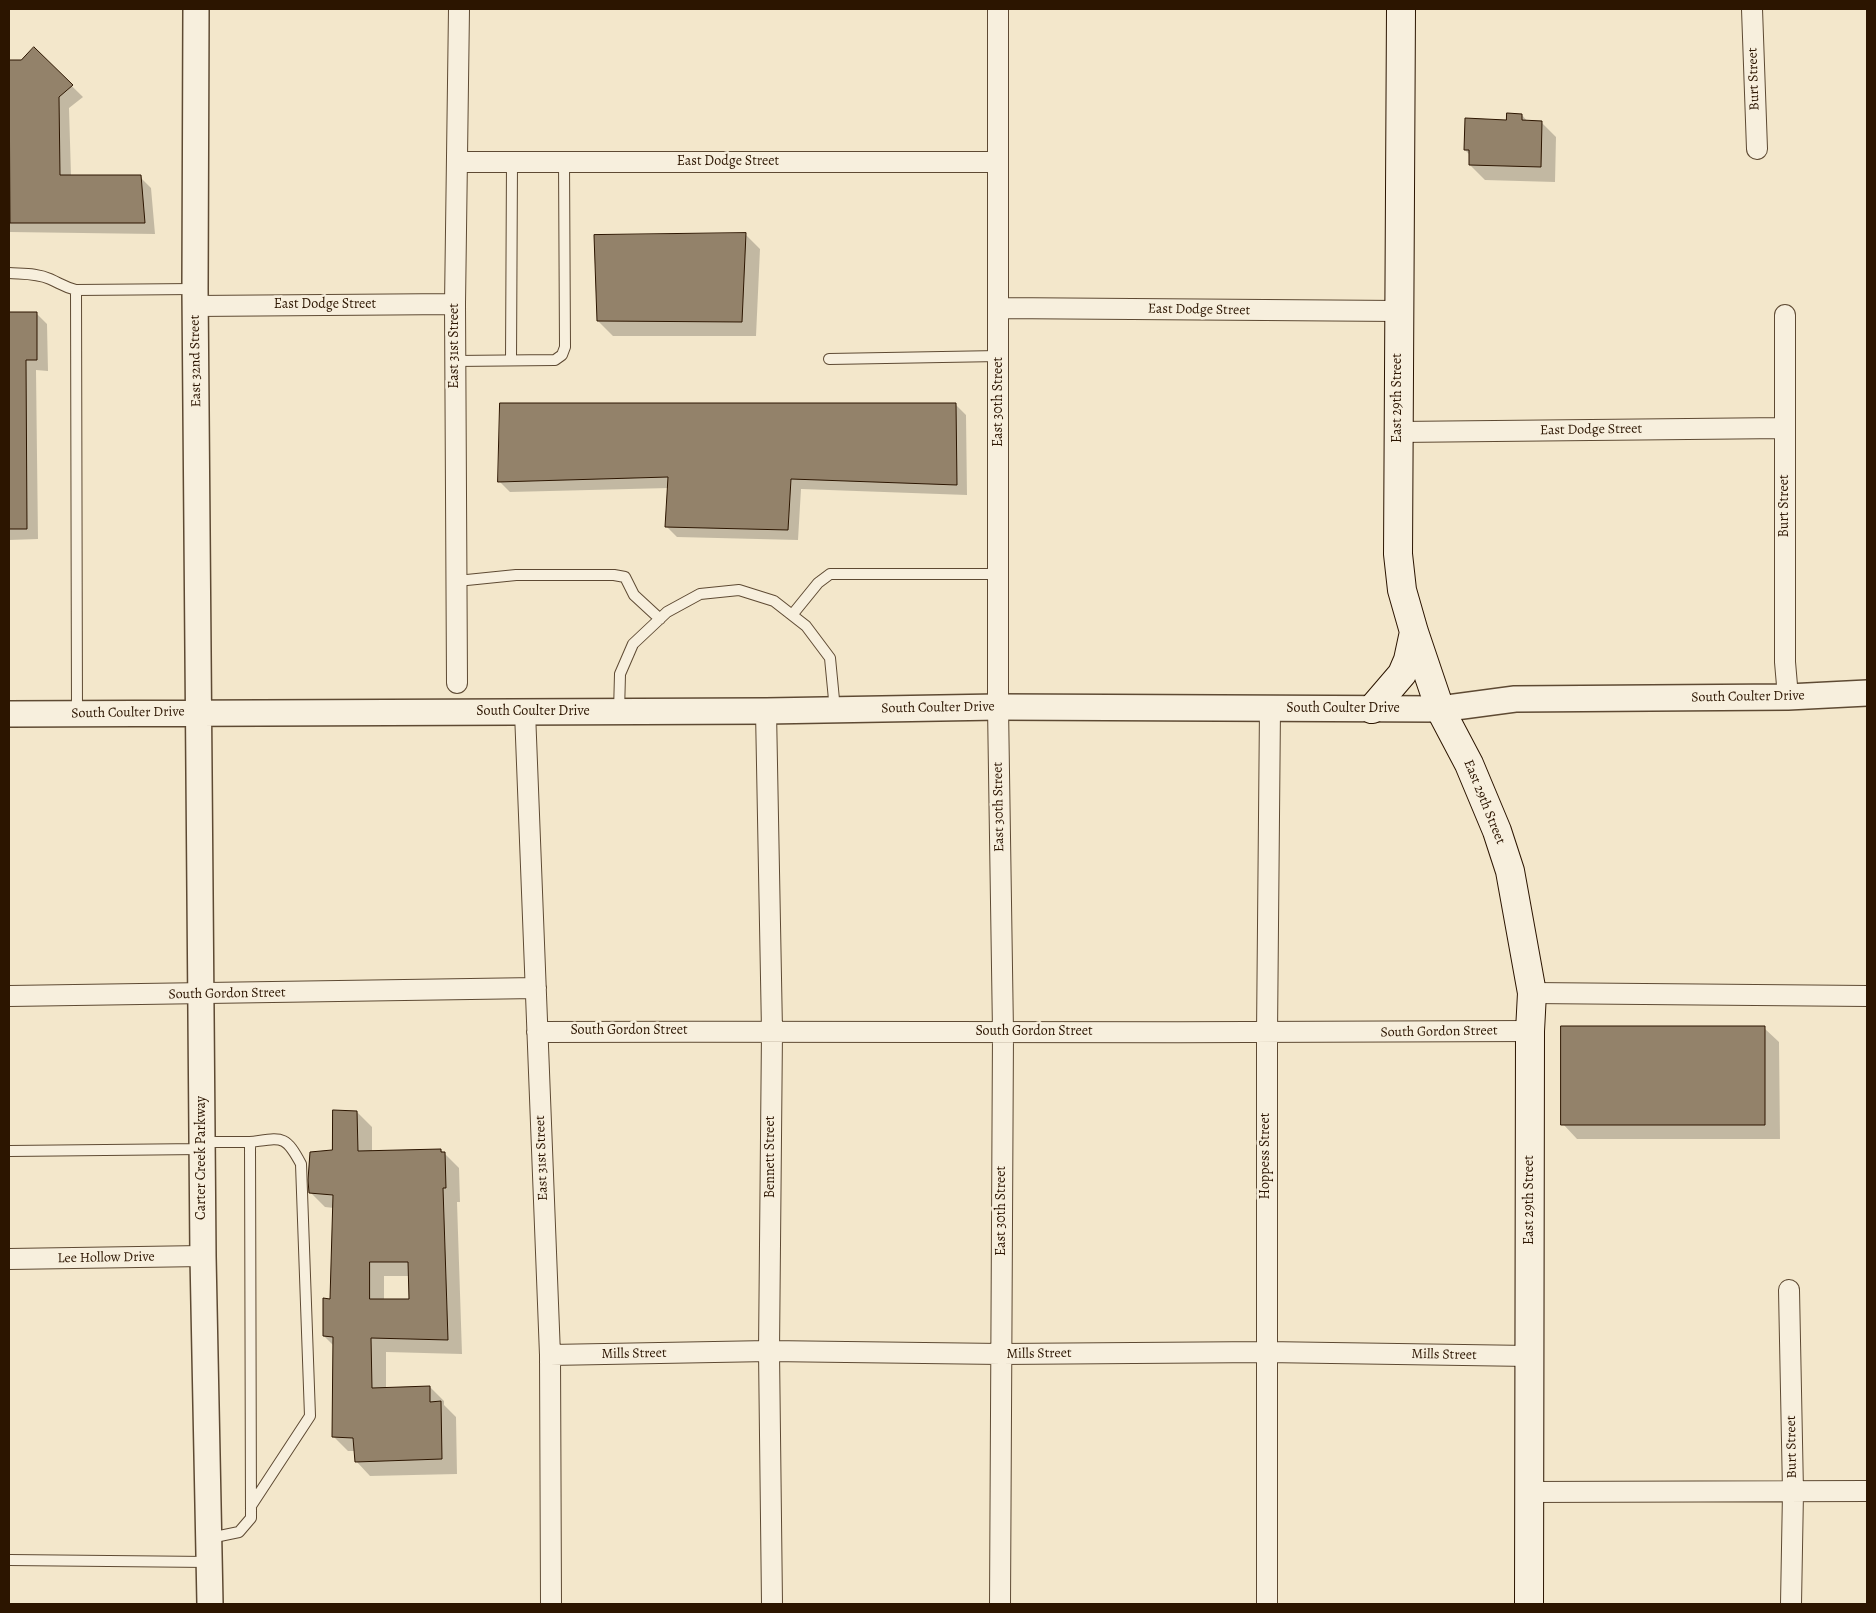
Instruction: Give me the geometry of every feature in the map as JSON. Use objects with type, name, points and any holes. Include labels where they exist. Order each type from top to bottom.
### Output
[{"type":"main road","name":"East 29th Street","points":[[1401,9],[1398,554],[1402,590],[1440,709],[1469,764],[1510,871],[1532,993],[1530,1031],[1529,1604]]},
{"type":"main road","points":[[1372,709],[1402,674],[1408,660],[1414,632]]},
{"type":"street","name":"East 32nd Street","points":[[196,9],[195,297],[200,712]]},
{"type":"street","name":"East 31st Street","points":[[457,683],[455,304],[460,9]]},
{"type":"street","name":"East 30th Street","points":[[998,9],[998,707],[1003,1032],[1000,1604]]},
{"type":"street","name":"Burt Street","points":[[1752,9],[1756,148]]},
{"type":"street","name":"East Dodge Street","points":[[457,162],[998,162]]},
{"type":"street","name":"East Dodge Street","points":[[195,297],[455,304]]},
{"type":"street","name":"East Dodge Street","points":[[999,308],[1398,312]]},
{"type":"street","name":"Burt Street","points":[[1785,315],[1785,662],[1788,697]]},
{"type":"street","name":"East Dodge Street","points":[[1398,432],[1784,428]]},
{"type":"street","name":"South Coulter Drive","points":[[9,714],[766,711],[998,707],[1440,709],[1515,699],[1788,697],[1867,693]]},
{"type":"street","name":"Hoppess Street","points":[[1267,1604],[1266,1034],[1270,708]]},
{"type":"street","name":"Bennett Street","points":[[766,711],[772,1031],[769,1351],[772,1604]]},
{"type":"street","name":"Carter Creek Parkway","points":[[200,712],[200,994],[210,1604]]},
{"type":"street","name":"East 31st Street","points":[[525,712],[550,1355],[551,1604]]},
{"type":"street","name":"South Gordon Street","points":[[9,996],[536,988]]},
{"type":"street","points":[[1532,993],[1867,996]]},
{"type":"street","name":"South Gordon Street","points":[[537,1032],[772,1031],[1266,1034],[1530,1031]]},
{"type":"street","name":"Lee Hollow Drive","points":[[9,1259],[203,1256]]},
{"type":"street","name":"Burt Street","points":[[1788,1290],[1793,1492],[1791,1604]]},
{"type":"street","name":"Mills Street","points":[[550,1355],[769,1351],[1001,1354],[1266,1352],[1529,1356]]},
{"type":"street","points":[[1529,1492],[1867,1491]]},
{"type":"lane","points":[[511,360],[512,162]]},
{"type":"lane","points":[[455,361],[555,360],[562,355],[565,346],[564,162]]},
{"type":"lane","points":[[9,273],[33,274],[49,279],[64,288],[76,290],[195,297]]},
{"type":"lane","points":[[76,290],[77,714]]},
{"type":"lane","points":[[829,360],[999,356]]},
{"type":"lane","points":[[456,581],[516,575],[614,574],[625,577],[634,595],[660,619]]},
{"type":"lane","points":[[792,615],[818,583],[830,574],[998,574]]},
{"type":"lane","points":[[619,712],[620,674],[633,644],[667,612],[700,594],[738,590],[774,602],[806,626],[830,658],[835,710]]},
{"type":"lane","points":[[9,1151],[202,1146],[276,1138],[290,1144],[301,1164],[310,1416],[251,1507]]},
{"type":"lane","points":[[9,1560],[209,1550],[239,1532],[251,1518],[250,1142]]},
{"type":"building","points":[[34,47],[73,85],[59,97],[60,175],[141,175],[145,223],[10,223],[9,60],[21,60]]},
{"type":"building","points":[[1507,113],[1522,114],[1522,120],[1542,121],[1541,167],[1469,165],[1469,150],[1464,150],[1465,118],[1506,120]]},
{"type":"building","points":[[746,233],[742,322],[597,321],[594,235]]},
{"type":"building","points":[[9,312],[37,312],[37,360],[26,360],[27,529],[9,529]]},
{"type":"building","points":[[500,403],[956,403],[957,485],[791,479],[788,530],[665,527],[668,477],[498,482]]},
{"type":"building","points":[[1561,1026],[1765,1026],[1765,1125],[1561,1125]]},
{"type":"building","points":[[333,1110],[357,1111],[358,1151],[441,1149],[441,1152],[445,1152],[446,1188],[443,1188],[448,1340],[371,1338],[372,1388],[430,1386],[430,1402],[441,1401],[442,1459],[355,1462],[353,1438],[332,1437],[333,1337],[323,1336],[323,1298],[330,1299],[333,1195],[309,1193],[308,1180],[310,1152],[332,1150]],"holes":[[[370,1262],[408,1262],[409,1299],[370,1299]]]}]
